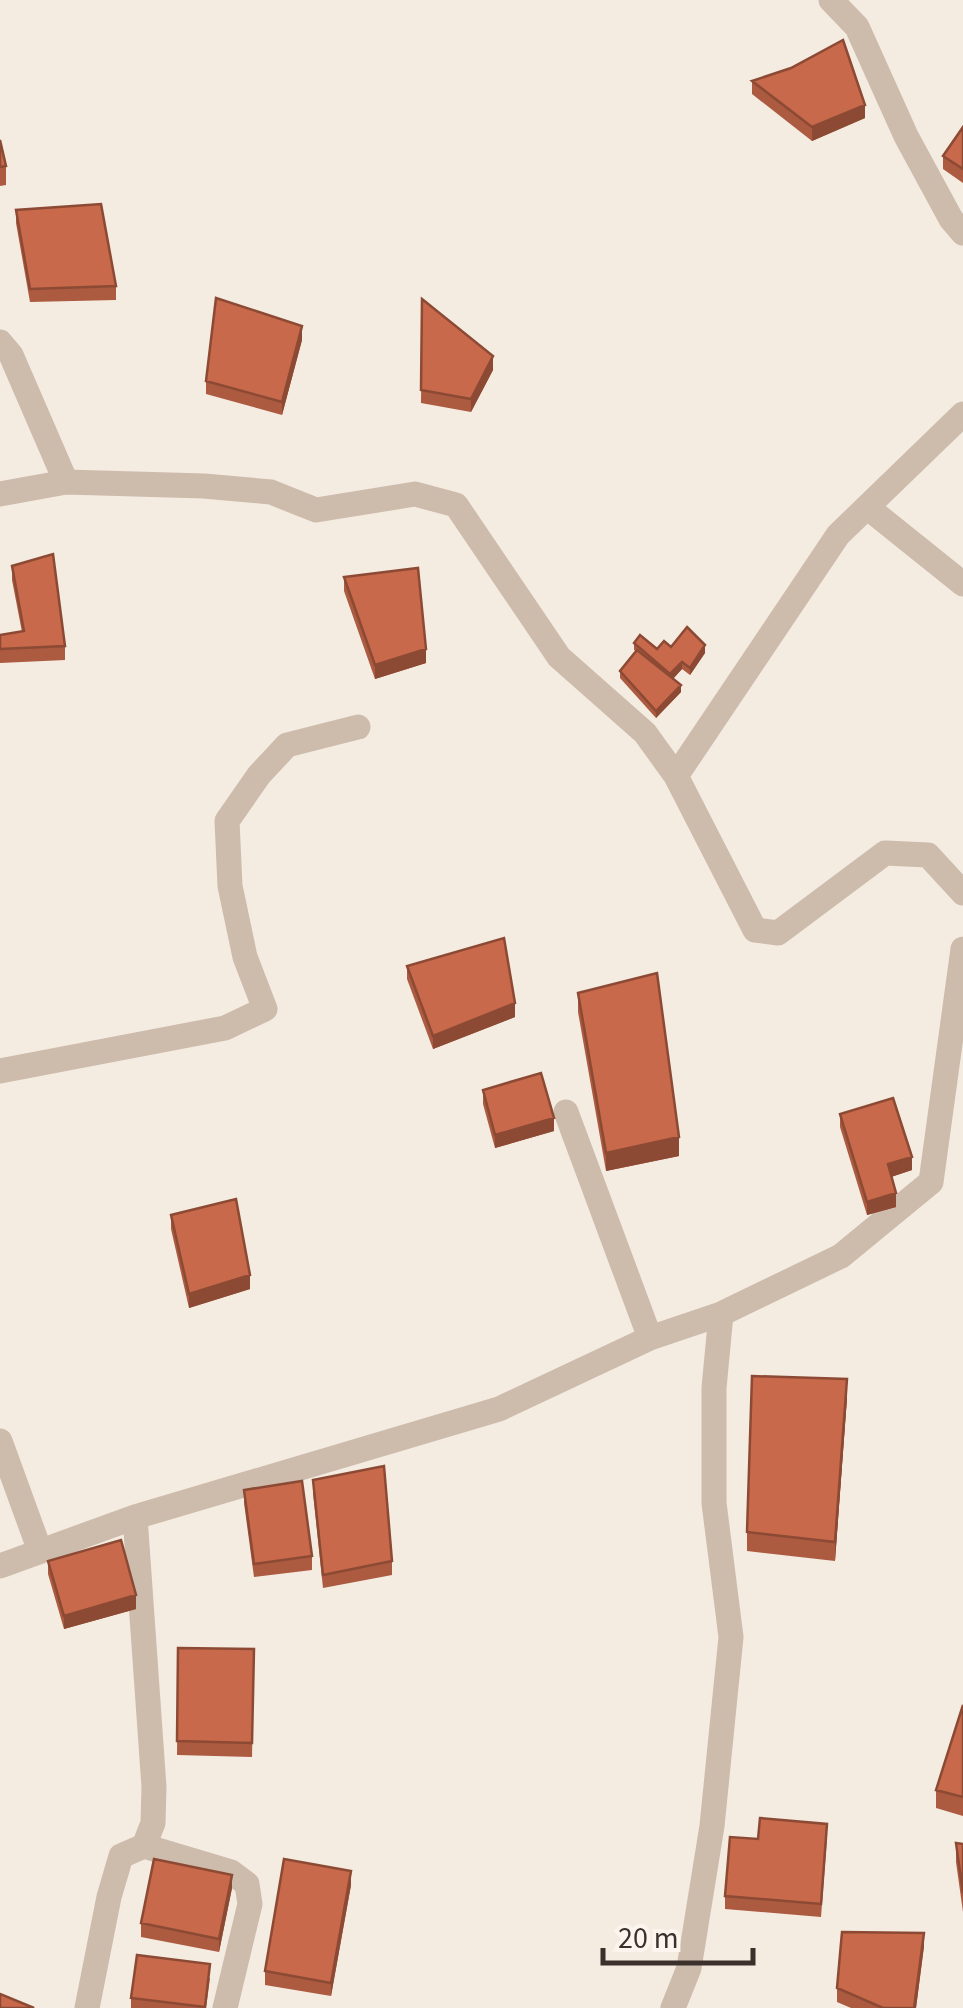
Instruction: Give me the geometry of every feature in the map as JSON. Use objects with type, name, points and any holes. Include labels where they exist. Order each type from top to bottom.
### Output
[{"type":"street","points":[[831,0],[857,27],[906,136],[963,233]]},
{"type":"street","points":[[0,342],[11,355],[66,482]]},
{"type":"street","points":[[676,776],[838,535],[963,414]]},
{"type":"street","points":[[0,494],[66,482],[270,492],[316,510],[415,494],[456,505],[560,657],[646,732],[676,776],[755,930],[778,933],[885,853],[928,855],[963,894]]},
{"type":"street","points":[[868,507],[963,584]]},
{"type":"street","points":[[0,1071],[225,1028],[265,1008],[245,957],[230,886],[227,821],[259,775],[287,745],[358,727]]},
{"type":"street","points":[[0,1566],[135,1517],[499,1409],[650,1338],[722,1314],[841,1256],[931,1182],[963,949]]},
{"type":"street","points":[[566,1112],[650,1338]]},
{"type":"street","points":[[672,2008],[689,1968],[712,1826],[731,1636],[714,1503],[714,1388],[722,1314]]},
{"type":"street","points":[[0,1441],[40,1551]]},
{"type":"street","points":[[135,1517],[154,1787],[153,1823],[144,1846]]},
{"type":"street","points":[[86,2008],[121,1856],[144,1846],[231,1872],[246,1884],[250,1904],[225,2008]]},
{"type":"building","points":[[843,40],[865,105],[812,127],[752,81],[791,68]]},
{"type":"building","points":[[963,127],[963,169],[943,156]]},
{"type":"building","points":[[0,140],[6,166],[0,167]]},
{"type":"building","points":[[101,204],[116,286],[30,289],[16,210]]},
{"type":"building","points":[[216,298],[302,326],[282,402],[206,381]]},
{"type":"building","points":[[422,299],[493,356],[471,399],[421,390]]},
{"type":"building","points":[[53,554],[65,646],[0,649],[0,635],[24,631],[12,566]]},
{"type":"building","points":[[418,568],[426,649],[375,665],[344,577]]},
{"type":"building","points":[[687,627],[705,645],[690,668],[682,662],[670,674],[634,643],[640,635],[657,649],[664,641],[671,647]]},
{"type":"building","points":[[637,650],[681,685],[656,711],[620,671]]},
{"type":"building","points":[[504,938],[515,1003],[433,1036],[407,966]]},
{"type":"building","points":[[657,973],[679,1137],[606,1153],[578,993]]},
{"type":"building","points":[[541,1073],[554,1118],[495,1135],[483,1090]]},
{"type":"building","points":[[893,1098],[912,1157],[888,1164],[896,1193],[867,1202],[840,1114]]},
{"type":"building","points":[[236,1199],[250,1275],[189,1294],[171,1215]]},
{"type":"building","points":[[752,1376],[847,1379],[835,1542],[747,1532]]},
{"type":"building","points":[[384,1466],[392,1561],[323,1575],[313,1480]]},
{"type":"building","points":[[302,1481],[312,1556],[254,1564],[244,1490]]},
{"type":"building","points":[[121,1540],[136,1595],[64,1616],[48,1561]]},
{"type":"building","points":[[178,1648],[254,1649],[252,1743],[177,1741]]},
{"type":"building","points":[[963,1705],[963,1797],[936,1790]]},
{"type":"building","points":[[760,1818],[827,1824],[821,1904],[725,1896],[730,1837],[758,1839]]},
{"type":"building","points":[[956,1843],[963,1844],[963,1893]]},
{"type":"building","points":[[154,1859],[232,1875],[219,1939],[141,1923]]},
{"type":"building","points":[[284,1859],[351,1871],[331,1983],[265,1971]]},
{"type":"building","points":[[842,1932],[924,1933],[914,2008],[883,2008],[837,1988]]},
{"type":"building","points":[[137,1955],[210,1964],[205,2007],[131,1998]]},
{"type":"building","points":[[0,1994],[34,2008],[0,2008]]}]
